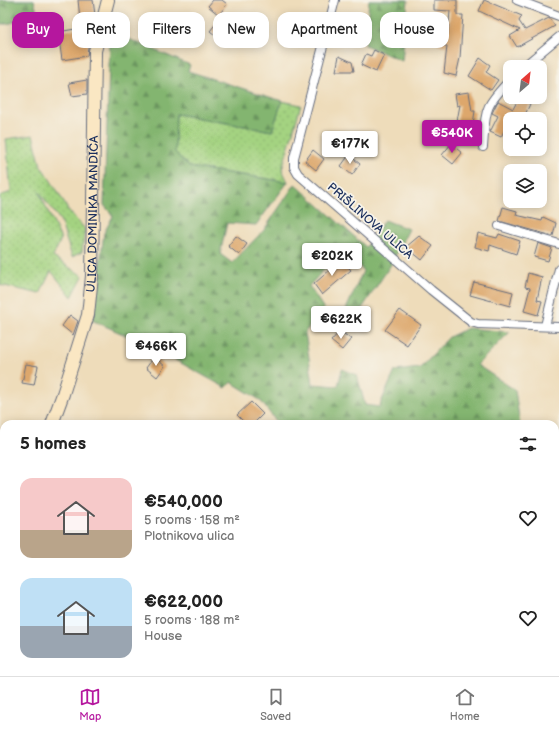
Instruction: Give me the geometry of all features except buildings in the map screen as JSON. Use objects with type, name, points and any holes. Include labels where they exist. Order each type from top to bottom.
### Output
[{"type":"street","name":"ULICA DOMINIKA MANDIĆA","points":[[53,420],[88,315],[92,276],[95,51],[108,0]]},
{"type":"street","name":"PRIŠLINOVA ULICA","points":[[335,0],[294,158],[294,167],[298,174],[464,318],[478,324],[559,327]]},
{"type":"street","points":[[516,0],[559,16]]},
{"type":"street","points":[[531,60],[559,36]]},
{"type":"street","points":[[483,147],[486,112],[493,97],[503,87]]},
{"type":"street","points":[[499,226],[559,244]]},
{"type":"street","points":[[545,326],[559,269]]},
{"type":"green space","points":[[0,0],[34,0],[37,12],[12,12],[12,22],[0,24]]},
{"type":"green space","points":[[369,0],[408,0],[407,12],[380,12],[380,48],[403,48],[402,61],[372,48],[372,12],[368,12]]},
{"type":"green space","points":[[130,40],[138,43],[138,48],[150,48],[190,65],[188,71],[282,101],[272,131],[176,114],[175,152],[189,167],[288,182],[256,225],[227,223],[220,254],[232,263],[264,230],[295,184],[366,247],[384,220],[409,229],[390,266],[355,319],[344,314],[363,271],[349,251],[333,260],[309,286],[324,309],[305,332],[313,384],[338,386],[342,369],[357,375],[365,405],[379,407],[395,371],[420,368],[449,337],[468,328],[510,332],[477,365],[515,390],[519,420],[275,420],[260,400],[231,382],[226,388],[152,347],[85,317],[94,308],[104,233],[113,216],[104,205],[110,48],[130,48]]},
{"type":"green space","points":[[282,101],[301,105],[282,169],[288,182],[189,167],[174,152],[176,114],[272,131]]},
{"type":"green space","points":[[33,135],[41,166],[68,210],[85,229],[82,252],[72,257],[60,220],[39,192],[61,239],[53,257],[83,276],[72,297],[51,271],[40,294],[0,285],[0,196],[11,192],[6,139]]}]
